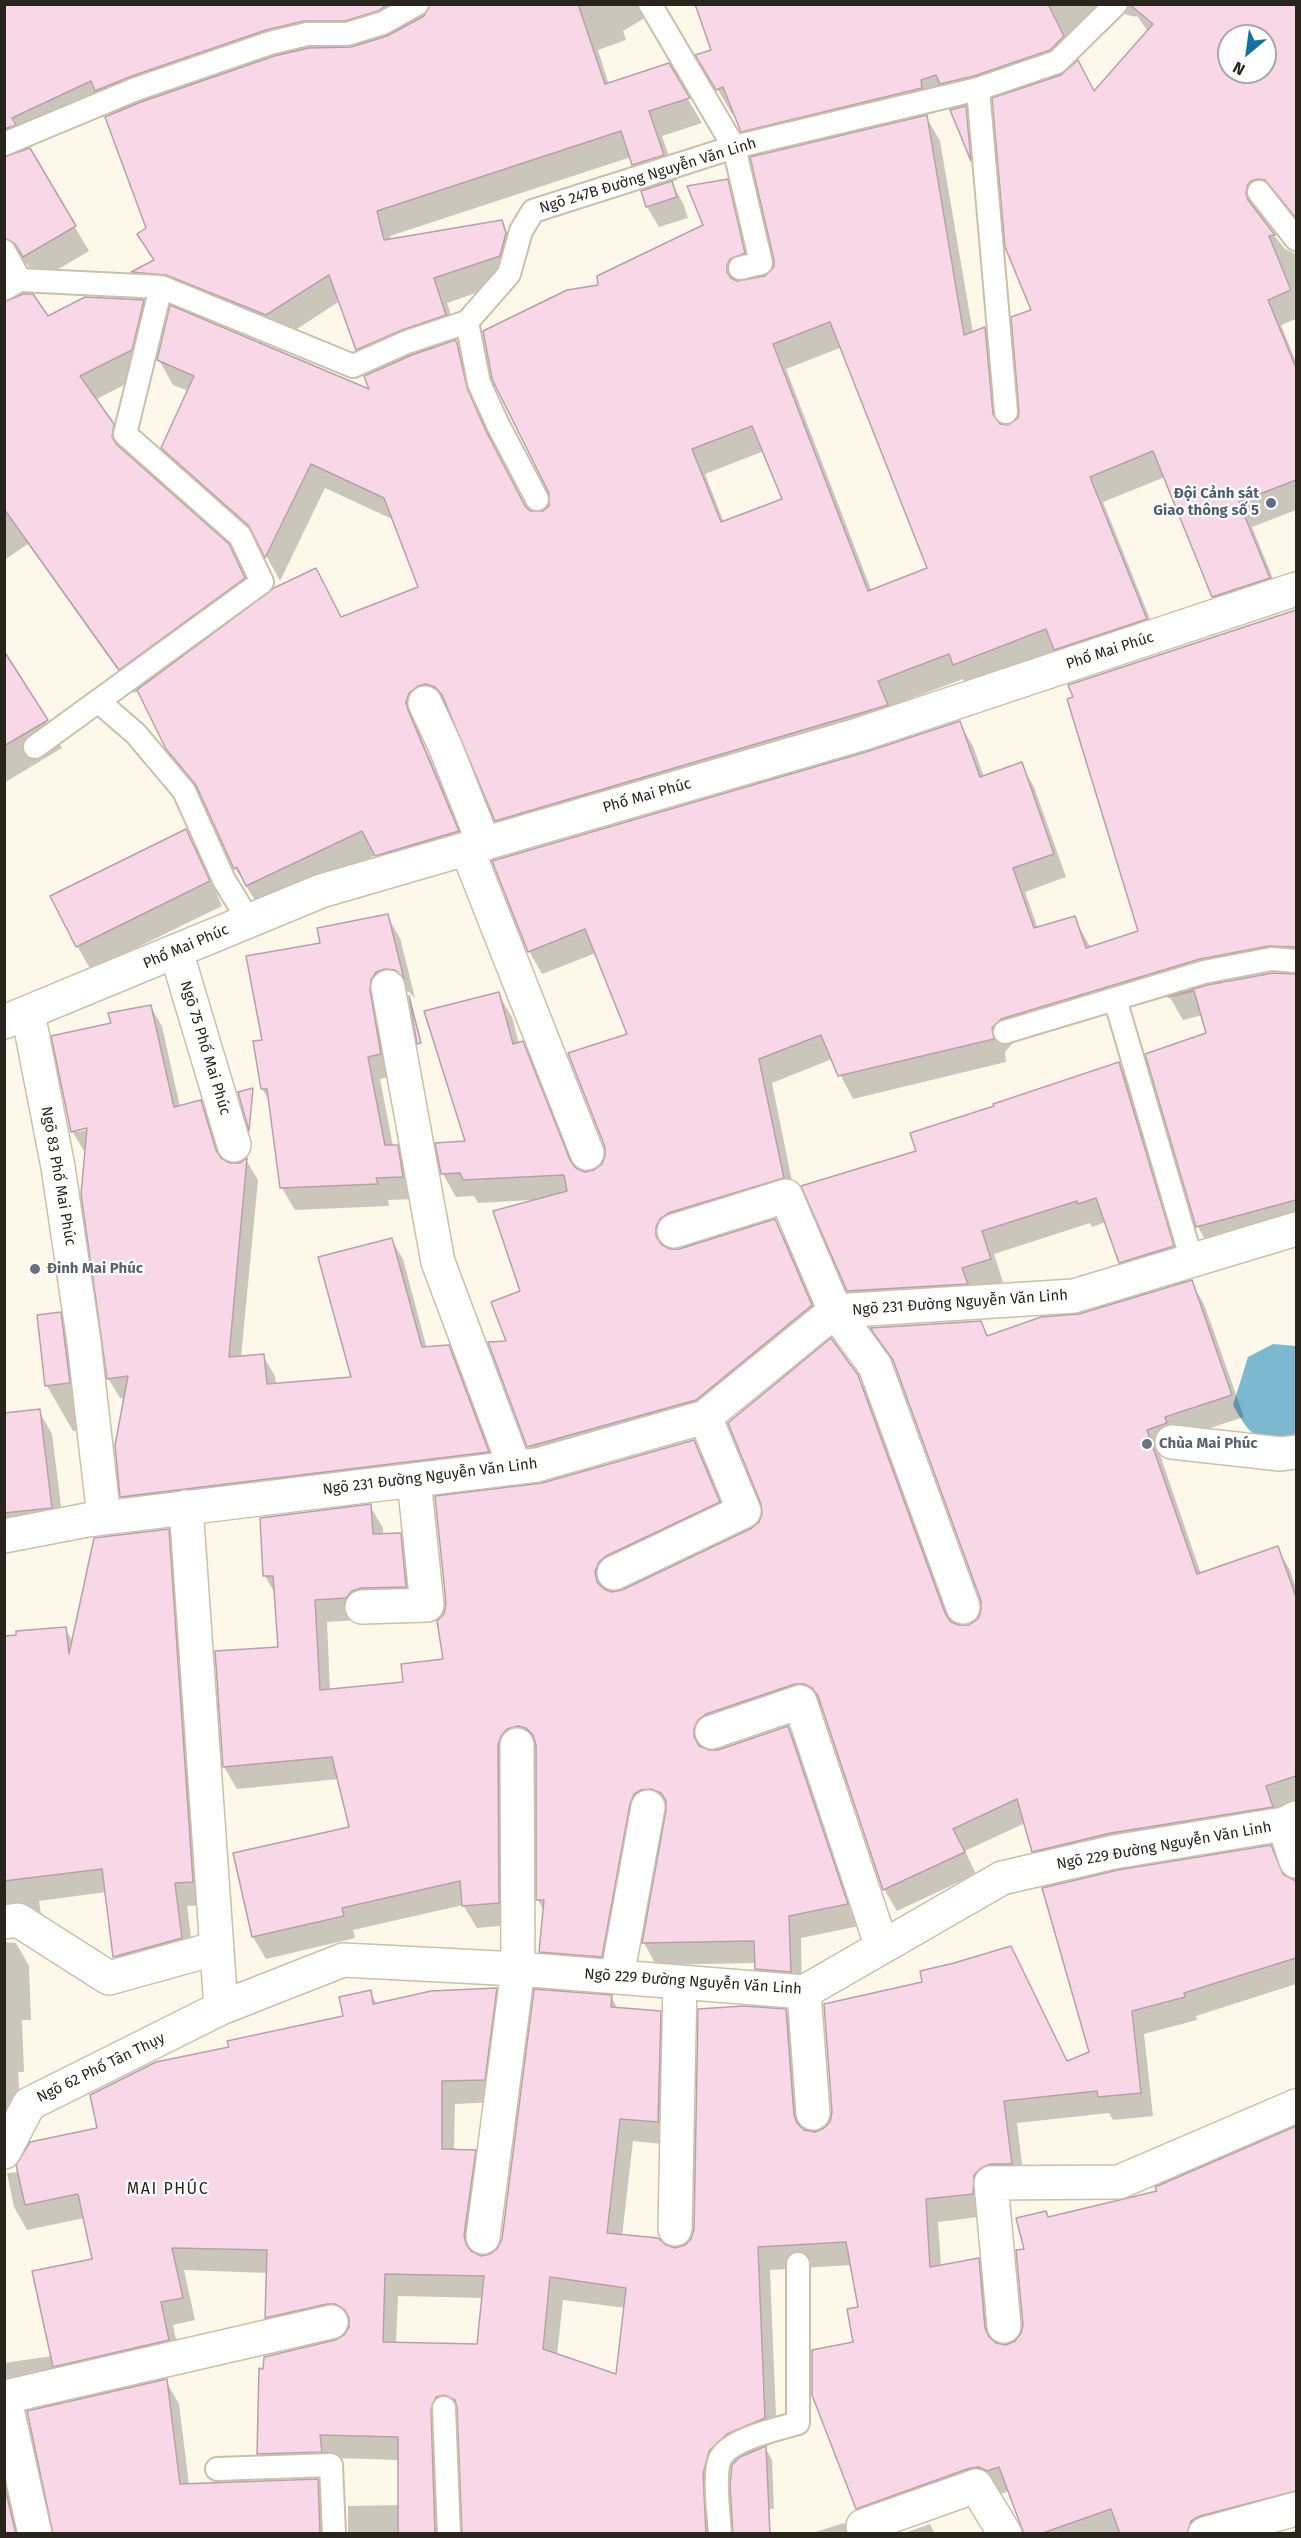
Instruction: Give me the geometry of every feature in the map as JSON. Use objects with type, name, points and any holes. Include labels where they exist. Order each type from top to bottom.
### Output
[{"type":"street","name":"Phố Mai Phúc","points":[[16,1018],[321,891],[861,734],[1296,588]]},
{"type":"street","points":[[425,703],[445,746],[475,847],[587,1153]]},
{"type":"street","name":"Ngõ 75 Phố Mai Phúc","points":[[176,951],[234,1145]]},
{"type":"street","points":[[388,987],[438,1262],[515,1468]]},
{"type":"street","name":"Ngõ 83 Phố Mai Phúc","points":[[16,1018],[58,1167],[84,1342],[95,1519]]},
{"type":"street","points":[[674,1231],[786,1196],[835,1311],[875,1366],[963,1606]]},
{"type":"street","name":"Ngõ 231 Đường Nguyễn Văn Linh","points":[[4,1536],[95,1519],[537,1465],[705,1417],[835,1311],[1074,1296],[1296,1229]]},
{"type":"street","points":[[614,1573],[744,1511],[705,1417]]},
{"type":"street","points":[[1172,1443],[1281,1455],[1296,1452]]},
{"type":"street","points":[[362,1607],[427,1605],[414,1480]]},
{"type":"street","points":[[186,1507],[221,2008]]},
{"type":"street","points":[[712,1732],[800,1702],[882,1947]]},
{"type":"street","points":[[483,2237],[518,1969],[517,1745]]},
{"type":"street","points":[[617,1977],[648,1807]]},
{"type":"street","points":[[1290,1821],[1296,1861]]},
{"type":"street","name":"Ngõ 229 Đường Nguyễn Văn Linh","points":[[221,2008],[343,1960],[518,1969],[804,1992],[1002,1878],[1114,1852],[1290,1821]]},
{"type":"street","points":[[4,1922],[18,1920],[109,1978],[217,1948]]},
{"type":"street","points":[[675,2229],[680,1982]]},
{"type":"street","points":[[804,1992],[813,2113]]},
{"type":"street","name":"Ngõ 62 Phố Tân Thụy","points":[[4,2152],[29,2104],[221,2008]]},
{"type":"street","points":[[1004,2326],[991,2183],[1119,2182],[1296,2106]]},
{"type":"street","points":[[35,2534],[5,2396],[331,2322]]},
{"type":"street","points":[[863,2526],[976,2486],[1005,2534]]},
{"type":"street","points":[[1205,2534],[1296,2509]]},
{"type":"lane","points":[[4,144],[136,89],[270,43],[307,34],[347,34],[383,23],[417,4]]},
{"type":"lane","points":[[650,4],[734,147],[761,263],[740,268]]},
{"type":"lane","name":"Ngõ 247B Đường Nguyễn Văn Linh","points":[[467,322],[509,274],[521,231],[533,211],[734,147],[978,88],[1058,63],[1116,4]]},
{"type":"lane","points":[[978,88],[1006,412]]},
{"type":"lane","points":[[1259,192],[1296,239]]},
{"type":"lane","points":[[4,251],[12,285],[161,287],[353,366],[407,342],[467,322],[479,383],[537,500]]},
{"type":"lane","points":[[35,747],[262,582],[240,536],[125,434],[161,287]]},
{"type":"lane","points":[[98,701],[136,734],[184,791],[224,880],[249,921]]},
{"type":"lane","points":[[1005,1032],[1204,972],[1272,959],[1296,961]]},
{"type":"lane","points":[[1115,999],[1192,1261]]},
{"type":"lane","points":[[720,2534],[718,2473],[720,2460],[727,2450],[738,2443],[798,2422],[798,2264]]},
{"type":"lane","points":[[444,2408],[449,2534]]},
{"type":"lane","points":[[217,2469],[331,2465],[334,2534]]},
{"type":"water","points":[[1273,1344],[1296,1346],[1296,1442],[1273,1441],[1257,1436],[1251,1432],[1233,1405],[1248,1357]]},
{"type":"building","points":[[4,4],[388,4],[378,11],[345,21],[304,21],[266,30],[95,91],[91,81],[12,118],[16,125],[4,129]]},
{"type":"building","points":[[430,4],[578,4],[605,84],[669,63],[690,98],[649,111],[664,155],[632,165],[621,131],[377,211],[384,240],[502,220],[506,233],[500,256],[434,278],[446,315],[402,330],[356,350],[329,275],[266,315],[166,275],[131,272],[154,260],[137,234],[146,228],[105,117],[141,102],[274,56],[309,48],[351,47],[387,36],[424,16]]},
{"type":"building","points":[[695,4],[1048,4],[1064,36],[1050,50],[974,76],[940,84],[936,75],[921,80],[922,88],[741,132],[723,87],[716,90],[695,55],[711,50]]},
{"type":"building","points":[[1129,4],[1296,4],[1296,218],[1265,180],[1251,181],[1246,193],[1248,200],[1275,235],[1269,236],[1291,290],[1268,300],[1296,368],[1296,480],[1239,502],[1270,578],[1212,597],[1153,451],[1090,477],[1147,619],[1054,650],[1046,629],[953,665],[949,654],[878,681],[888,705],[495,821],[442,695],[435,687],[426,684],[418,686],[409,693],[406,702],[408,710],[459,831],[375,856],[362,831],[246,886],[237,867],[234,869],[196,785],[166,749],[137,690],[274,588],[316,568],[341,617],[418,587],[384,498],[311,464],[265,558],[249,526],[161,448],[194,376],[157,360],[170,305],[369,389],[364,376],[412,355],[455,340],[467,388],[486,431],[525,506],[530,511],[543,511],[549,506],[549,493],[492,379],[483,331],[567,290],[598,285],[597,276],[703,225],[687,186],[728,179],[745,253],[730,259],[727,272],[737,281],[765,276],[774,267],[774,260],[750,157],[927,115],[964,335],[985,327],[993,414],[1000,424],[1008,425],[1018,418],[1019,411],[1011,317],[1031,310],[1005,247],[992,98],[1061,75],[1078,60],[1094,91],[1153,24]],"holes":[[[830,322],[927,568],[868,591],[773,344]],[[752,426],[782,499],[721,522],[692,449]]]},
{"type":"building","points":[[966,106],[971,161],[950,110]]},
{"type":"building","points":[[30,148],[76,226],[23,257],[15,244],[4,238],[4,157]]},
{"type":"building","points":[[672,181],[677,197],[646,207],[641,191]]},
{"type":"building","points":[[23,294],[33,294],[48,316],[85,297],[144,300],[132,350],[80,376],[114,424],[112,437],[116,444],[229,544],[245,578],[119,670],[4,509],[4,302]]},
{"type":"building","points":[[1296,610],[1296,947],[1269,946],[1200,959],[1001,1019],[992,1028],[994,1039],[838,1076],[821,1035],[759,1059],[784,1178],[668,1213],[660,1219],[656,1227],[656,1236],[662,1245],[670,1249],[679,1249],[775,1219],[812,1305],[696,1400],[527,1447],[488,1342],[506,1341],[491,1302],[520,1291],[493,1211],[567,1191],[564,1175],[463,1180],[460,1173],[441,1174],[435,1143],[465,1141],[424,1011],[499,992],[513,1044],[523,1041],[570,1160],[576,1168],[585,1172],[594,1170],[602,1164],[605,1147],[568,1053],[627,1034],[585,929],[528,952],[492,861],[866,752],[960,721],[980,777],[1022,762],[1054,854],[1013,868],[1034,928],[1075,916],[1086,948],[1138,931],[1067,699],[1073,697],[1068,685]]},
{"type":"building","points":[[4,651],[48,720],[4,746]]},
{"type":"building","points":[[186,829],[210,881],[76,947],[50,896]]},
{"type":"building","points":[[388,914],[404,979],[395,970],[385,969],[376,972],[371,980],[370,990],[381,1054],[368,1057],[385,1145],[398,1145],[403,1177],[376,1178],[378,1184],[280,1188],[267,1089],[261,1089],[253,1041],[262,1040],[246,956],[320,943],[317,928]]},
{"type":"building","points":[[1273,973],[1296,974],[1296,1200],[1196,1227],[1145,1054],[1206,1033],[1194,991],[1168,997],[1207,985]]},
{"type":"building","points":[[409,996],[421,1043],[417,1044]]},
{"type":"building","points":[[151,1005],[174,1107],[201,1100],[216,1150],[221,1158],[230,1163],[240,1163],[247,1158],[229,1357],[264,1354],[267,1384],[351,1377],[318,1257],[392,1238],[422,1347],[449,1345],[489,1452],[120,1497],[115,1445],[128,1376],[107,1379],[81,1194],[87,1128],[71,1132],[51,1036],[111,1023],[108,1013]]},
{"type":"building","points":[[1119,1062],[1174,1246],[1119,1263],[1096,1198],[1078,1204],[1077,1201],[982,1231],[991,1259],[962,1268],[968,1284],[847,1291],[801,1186],[916,1151],[910,1133]]},
{"type":"building","points":[[253,1088],[249,1131],[238,1092]]},
{"type":"building","points":[[1192,1280],[1232,1395],[1165,1417],[1167,1423],[1147,1430],[1197,1574],[1278,1546],[1296,1597],[1296,1776],[1266,1786],[1273,1807],[1111,1833],[1032,1852],[1017,1799],[953,1829],[965,1852],[883,1890],[818,1696],[812,1688],[804,1684],[795,1684],[706,1714],[698,1720],[694,1729],[694,1737],[699,1746],[709,1750],[718,1750],[788,1726],[848,1904],[789,1916],[791,1972],[755,1969],[754,1941],[642,1943],[666,1810],[666,1801],[661,1793],[651,1789],[641,1790],[634,1794],[630,1804],[602,1957],[539,1952],[544,1900],[536,1900],[536,1745],[533,1735],[526,1728],[518,1726],[507,1729],[498,1745],[499,1903],[462,1906],[460,1881],[342,1908],[344,1916],[252,1937],[233,1853],[349,1827],[332,1757],[223,1767],[215,1651],[278,1647],[273,1576],[263,1576],[260,1518],[371,1504],[373,1534],[401,1533],[406,1587],[361,1588],[352,1591],[346,1598],[315,1600],[320,1690],[403,1682],[401,1664],[443,1659],[437,1621],[444,1614],[446,1603],[435,1496],[542,1483],[694,1440],[720,1502],[606,1556],[599,1562],[595,1571],[597,1582],[604,1589],[612,1592],[622,1590],[752,1528],[759,1522],[762,1514],[761,1504],[728,1423],[831,1338],[858,1375],[945,1613],[951,1622],[969,1625],[978,1619],[981,1601],[893,1360],[870,1328],[981,1321],[987,1336],[1041,1317],[1079,1314]]},
{"type":"building","points":[[61,1312],[70,1383],[45,1386],[37,1315]]},
{"type":"building","points":[[40,1409],[52,1508],[4,1513],[4,1413]]},
{"type":"building","points":[[169,1529],[193,1882],[175,1883],[182,1938],[113,1957],[102,1869],[4,1881],[4,1636],[16,1635],[16,1631],[66,1627],[69,1654],[94,1538]]},
{"type":"building","points":[[1271,1845],[1283,1874],[1296,1881],[1296,1958],[1184,1993],[1185,1997],[1132,2011],[1141,2093],[1098,2097],[1097,2091],[1004,2101],[1012,2164],[991,2164],[981,2168],[974,2175],[973,2194],[926,2199],[930,2267],[979,2258],[985,2328],[989,2337],[996,2343],[1006,2345],[1015,2341],[1023,2325],[1016,2250],[1024,2249],[1016,2218],[1046,2211],[1048,2217],[1157,2191],[1155,2187],[1296,2126],[1296,2491],[1200,2516],[1191,2521],[1187,2534],[1120,2534],[1111,2509],[1040,2534],[1024,2534],[999,2467],[987,2471],[979,2467],[970,2468],[856,2509],[812,2395],[812,2350],[853,2342],[847,2309],[858,2307],[846,2242],[758,2247],[765,2418],[727,2434],[709,2451],[703,2474],[706,2534],[462,2534],[457,2407],[455,2400],[444,2395],[436,2397],[431,2409],[435,2534],[398,2534],[398,2437],[320,2435],[322,2452],[257,2454],[259,2368],[263,2369],[264,2357],[335,2340],[344,2335],[349,2327],[349,2318],[345,2310],[336,2304],[265,2318],[267,2250],[172,2248],[183,2298],[161,2302],[169,2340],[53,2367],[32,2271],[92,2259],[78,2194],[25,2205],[16,2165],[30,2142],[97,2128],[90,2095],[156,2062],[229,2047],[227,2041],[343,2016],[339,1997],[371,1990],[373,2004],[431,1991],[497,1988],[485,2080],[442,2081],[442,2149],[476,2150],[464,2235],[471,2251],[481,2256],[497,2249],[502,2239],[534,1989],[612,1995],[611,2007],[661,2011],[658,2122],[620,2119],[607,2233],[658,2238],[666,2245],[675,2248],[685,2245],[691,2239],[694,2229],[698,2009],[744,2006],[786,2009],[794,2115],[797,2123],[804,2130],[815,2132],[830,2122],[832,2112],[824,2004],[922,1982],[920,1971],[1011,1946],[1067,2061],[1089,2052],[1042,1888],[1118,1870]],"holes":[[[385,2274],[484,2276],[477,2344],[383,2342]],[[550,2277],[626,2288],[616,2374],[543,2349]]]},
{"type":"building","points":[[167,2379],[180,2484],[318,2479],[320,2534],[53,2534],[27,2411]]},
{"type":"building","points":[[766,2446],[770,2534],[733,2534],[730,2485],[732,2465],[740,2457]]},
{"type":"building","points":[[4,2484],[16,2534],[4,2534]]},
{"type":"place","name":"Đội Cảnh sát Giao thông số 5","points":[[1271,503]]},
{"type":"place","name":"Đinh Mai Phúc","points":[[35,1269]]},
{"type":"place","name":"Chùa Mai Phúc","points":[[1147,1444]]},
{"type":"district","name":"MAI PHÚC","points":[[168,2190]]}]
